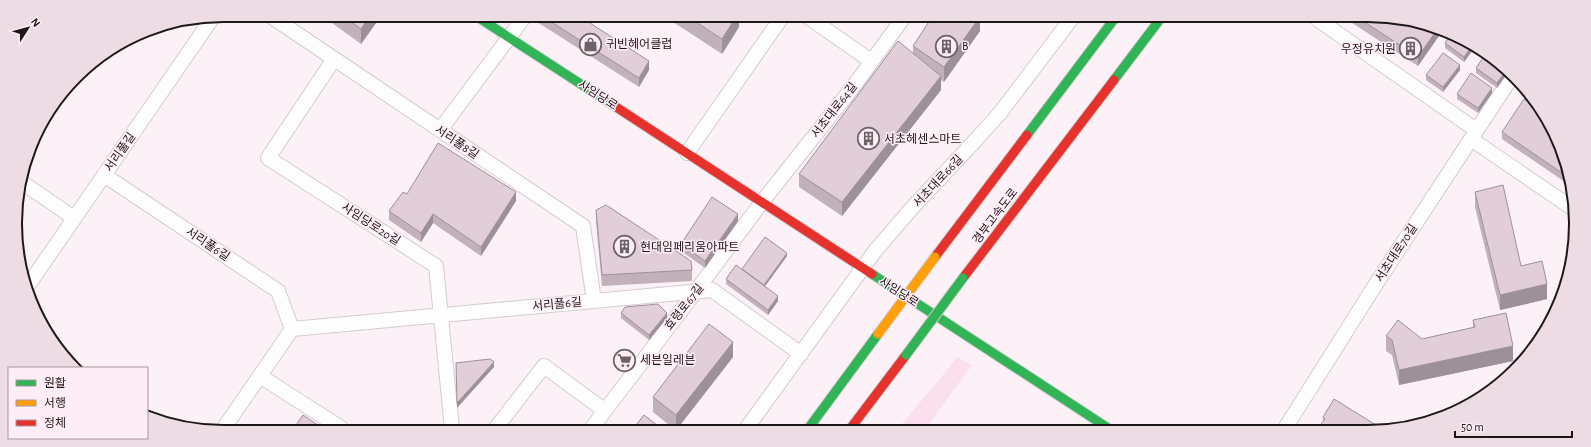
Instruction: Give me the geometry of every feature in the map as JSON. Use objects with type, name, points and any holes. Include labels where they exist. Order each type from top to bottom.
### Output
[{"type":"main road","name":"사임당로","points":[[485,22],[1103,425]]},
{"type":"main road","name":"경부고속도로","points":[[811,425],[1112,22]]},
{"type":"main road","name":"경부고속도로","points":[[853,425],[1158,22]]},
{"type":"street","name":"서리풀길","points":[[31,281],[209,22]]},
{"type":"street","name":"서리풀8길","points":[[279,22],[583,226],[594,301]]},
{"type":"street","points":[[440,130],[520,22]]},
{"type":"street","points":[[687,153],[779,22]]},
{"type":"street","points":[[815,22],[871,61]]},
{"type":"street","name":"서초대로64길","points":[[762,202],[853,87],[900,22]]},
{"type":"street","name":"서초대로66길","points":[[749,425],[862,268],[912,208],[1000,112],[1069,22]]},
{"type":"street","points":[[1321,22],[1568,205]]},
{"type":"street","name":"사임당로20길","points":[[334,59],[268,158],[436,266],[452,425]]},
{"type":"street","name":"서초대로70길","points":[[1287,425],[1359,310],[1509,80]]},
{"type":"street","name":"서리풀6길","points":[[104,175],[278,291],[292,329],[712,290],[801,354]]},
{"type":"street","points":[[26,185],[74,218]]},
{"type":"street","name":"효령로67길","points":[[593,425],[762,202]]},
{"type":"street","points":[[226,425],[292,329]]},
{"type":"street","points":[[498,425],[544,366],[604,410]]},
{"type":"street","points":[[260,376],[336,425]]},
{"type":"shaded area","points":[[957,357],[972,365],[928,425],[901,425]]},
{"type":"building","points":[[352,22],[366,22],[361,29]]},
{"type":"building","points":[[551,22],[588,22],[649,61],[639,78]]},
{"type":"building","points":[[696,22],[733,22],[722,39]]},
{"type":"building","points":[[929,22],[976,22],[944,67],[913,46]]},
{"type":"building","points":[[1365,22],[1381,22],[1407,26],[1434,34],[1418,57]]},
{"type":"building","points":[[1448,39],[1469,50],[1464,57],[1445,43]]},
{"type":"building","name":"서초헤센스마트","points":[[898,41],[941,76],[842,202],[799,174]]},
{"type":"building","points":[[1443,53],[1460,65],[1443,87],[1426,75]]},
{"type":"building","points":[[1482,58],[1503,75],[1497,83],[1476,68]]},
{"type":"building","points":[[1471,73],[1492,88],[1478,108],[1457,94]]},
{"type":"building","points":[[1524,99],[1527,101],[1542,123],[1554,146],[1563,173],[1502,132]]},
{"type":"building","points":[[438,143],[516,192],[481,247],[433,214],[421,233],[389,211],[403,192],[407,194]]},
{"type":"building","points":[[1503,185],[1521,266],[1542,261],[1547,284],[1500,295],[1475,192]]},
{"type":"building","points":[[712,197],[738,214],[705,261],[681,244]]},
{"type":"building","name":"현대임페리움아파트","points":[[606,205],[691,261],[692,270],[602,275],[596,210]]},
{"type":"building","points":[[765,237],[787,253],[764,285],[742,269]]},
{"type":"building","points":[[736,265],[778,296],[768,310],[726,279]]},
{"type":"building","points":[[658,304],[667,313],[649,335],[621,313],[625,307]]},
{"type":"building","points":[[1506,313],[1513,346],[1399,370],[1392,340],[1386,336],[1398,320],[1422,339],[1475,327],[1473,320]]},
{"type":"building","points":[[709,324],[733,342],[676,415],[653,397]]},
{"type":"building","points":[[490,359],[494,362],[457,403],[456,363]]},
{"type":"building","points":[[1334,399],[1376,425],[1323,425],[1321,424],[1325,419],[1323,417]]},
{"type":"building","points":[[303,415],[318,425],[296,425]]},
{"type":"building","points":[[644,415],[657,425],[636,425]]},
{"type":"traffic: fast","points":[[485,22],[613,105]]},
{"type":"traffic: fast","points":[[1027,135],[1112,22]]},
{"type":"traffic: fast","points":[[1114,80],[1158,22]]},
{"type":"traffic: fast","points":[[872,274],[1103,425]]},
{"type":"traffic: fast","points":[[906,355],[963,278]]},
{"type":"traffic: fast","points":[[811,425],[878,334]]},
{"type":"traffic: jam","points":[[963,278],[1114,80]]},
{"type":"traffic: jam","points":[[613,105],[872,274]]},
{"type":"traffic: jam","points":[[935,257],[1027,135]]},
{"type":"traffic: jam","points":[[853,425],[906,355]]},
{"type":"traffic: slow","points":[[878,334],[935,257]]},
{"type":"place","name":"귀빈헤어클럽","points":[[591,44]]},
{"type":"place","name":"B","points":[[946,46]]},
{"type":"place","name":"우정유치원","points":[[1411,49]]},
{"type":"place","name":"서초헤센스마트","points":[[869,139]]},
{"type":"place","name":"현대임페리움아파트","points":[[625,247]]},
{"type":"place","name":"세븐일레븐","points":[[624,360]]}]
